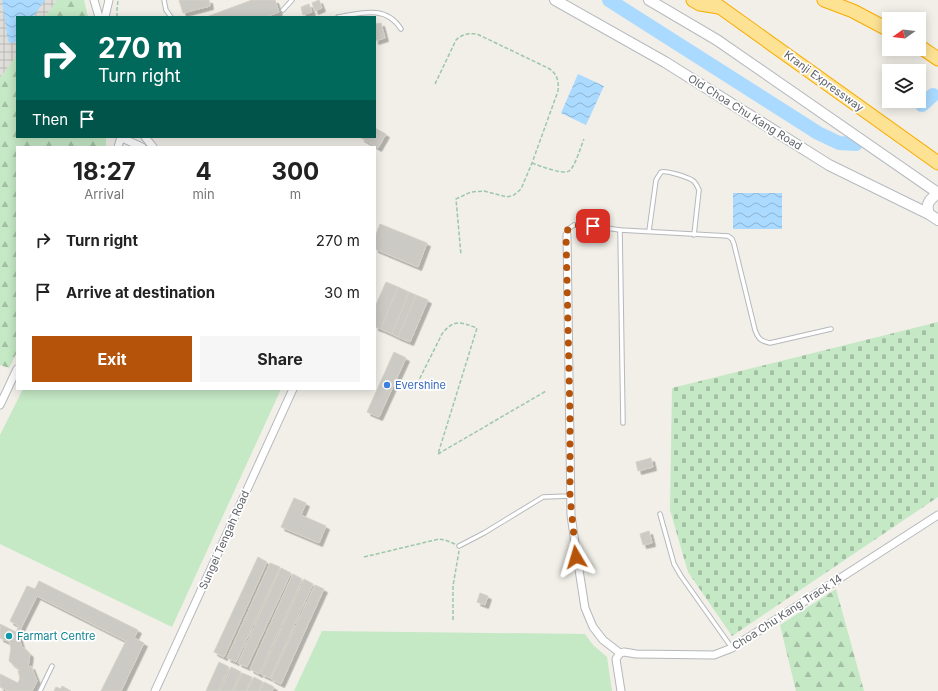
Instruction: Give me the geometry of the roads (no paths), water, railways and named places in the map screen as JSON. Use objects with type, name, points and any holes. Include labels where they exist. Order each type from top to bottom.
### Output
[{"type":"highway","points":[[693,0],[700,4],[714,3]]},
{"type":"highway","points":[[824,0],[854,11],[882,26]]},
{"type":"highway","name":"Kranji Expressway","points":[[714,3],[938,163]]},
{"type":"highway","points":[[926,51],[938,59]]},
{"type":"main road","name":"Old Choa Chu Kang Road","points":[[555,0],[665,62],[829,165],[934,217]]},
{"type":"main road","points":[[649,0],[717,40],[938,193],[929,201],[928,211],[934,217]]},
{"type":"street","points":[[94,0],[98,14]]},
{"type":"street","points":[[98,0],[98,14]]},
{"type":"street","points":[[105,16],[109,0]]},
{"type":"street","points":[[122,138],[140,146]]},
{"type":"street","points":[[146,138],[152,146]]},
{"type":"street","name":"Choa Chu Kang Track 14","points":[[566,235],[570,417],[570,496],[576,557],[585,608],[593,627],[603,640],[620,652],[636,654],[714,656],[732,648],[938,515]]},
{"type":"street","points":[[0,405],[16,371]]},
{"type":"street","name":"Sungei Tengah Road","points":[[155,691],[293,390]]},
{"type":"street","points":[[620,652],[616,659],[621,691]]},
{"type":"lane","points":[[164,0],[166,10],[170,16]]},
{"type":"lane","points":[[283,10],[292,0]]},
{"type":"lane","points":[[344,16],[368,12],[379,13],[393,19],[402,29]]},
{"type":"lane","points":[[649,231],[656,180],[661,172],[668,171],[691,179],[697,184],[699,190],[694,235]]},
{"type":"lane","points":[[566,235],[568,229],[574,225],[620,230],[728,236],[732,239],[755,330],[758,338],[762,342],[770,342],[831,329]]},
{"type":"lane","points":[[620,230],[623,423]]},
{"type":"lane","points":[[460,546],[543,497],[570,496]]},
{"type":"lane","points":[[660,514],[674,564],[732,648]]},
{"type":"lane","points":[[40,691],[52,666]]},
{"type":"water","points":[[2,0],[45,0],[34,16],[16,16],[16,41],[14,43],[10,43],[8,41]]},
{"type":"water","points":[[578,74],[604,86],[586,125],[561,113]]},
{"type":"water","points":[[733,193],[782,193],[782,229],[733,229]]},
{"type":"waterway","points":[[609,0],[818,133],[839,143],[856,144]]},
{"type":"waterway","points":[[926,101],[933,95]]},
{"type":"place","name":"Evershine","points":[[387,385]]},
{"type":"place","name":"Farmart Centre","points":[[9,636]]}]
